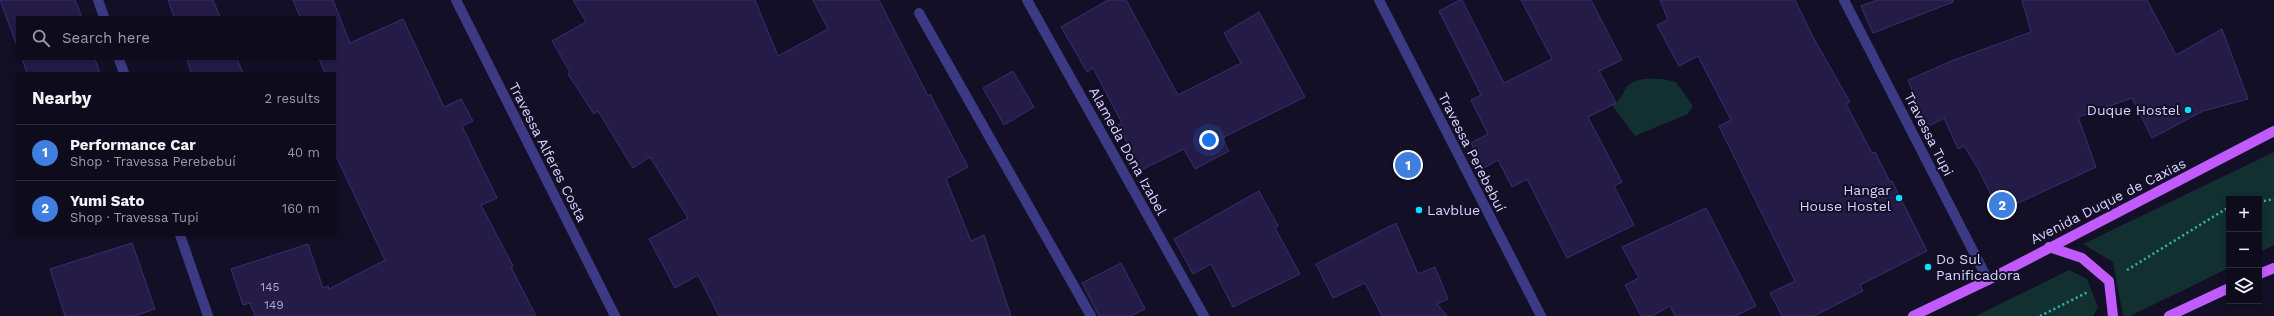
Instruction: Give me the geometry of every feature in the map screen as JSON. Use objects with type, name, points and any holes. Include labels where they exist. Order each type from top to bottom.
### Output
[{"type":"main road","name":"Avenida Duque de Caxias","points":[[1913,316],[1988,280],[2274,131]]},
{"type":"main road","points":[[2049,247],[2082,258],[2109,281],[2114,316]]},
{"type":"main road","points":[[2262,273],[2274,268]]},
{"type":"main road","points":[[2169,316],[2226,289]]},
{"type":"street","points":[[98,0],[104,16]]},
{"type":"street","name":"Travessa Alferes Costa","points":[[456,0],[614,316]]},
{"type":"street","name":"Alameda Dona Izabel","points":[[1027,0],[1204,316]]},
{"type":"street","name":"Travessa Perebebuí","points":[[1379,0],[1541,316]]},
{"type":"street","name":"Travessa Tupi","points":[[1844,0],[1988,280]]},
{"type":"street","points":[[919,13],[1091,316]]},
{"type":"street","points":[[119,60],[124,72]]},
{"type":"street","points":[[180,236],[208,316]]},
{"type":"path","points":[[2262,201],[2274,199]]},
{"type":"path","points":[[2040,316],[2109,281],[2226,209]]},
{"type":"green space","points":[[1643,79],[1663,79],[1676,82],[1693,106],[1688,114],[1635,136],[1612,105],[1619,100],[1629,84]]},
{"type":"green space","points":[[2274,152],[2274,245],[2262,251],[2262,196],[2226,196],[2226,269],[2130,316],[2123,316],[2113,262],[2083,244]]},
{"type":"green space","points":[[2069,270],[2087,279],[2098,307],[2093,316],[1976,316]]},
{"type":"building","points":[[0,0],[75,0],[82,16],[16,16],[16,43]]},
{"type":"building","points":[[168,0],[213,0],[220,16],[174,16]]},
{"type":"building","points":[[293,0],[333,0],[350,43],[403,19],[444,107],[461,99],[473,121],[462,126],[497,198],[481,205],[513,266],[511,267],[536,316],[255,316],[250,303],[243,305],[231,269],[308,244],[323,288],[328,286],[329,289],[385,260],[336,156],[336,72],[325,72],[319,60],[336,60],[336,16],[300,16]]},
{"type":"building","points":[[573,0],[755,0],[778,56],[828,29],[813,0],[879,0],[928,96],[930,94],[968,167],[946,179],[971,241],[984,235],[1011,316],[719,316],[698,275],[675,288],[649,239],[688,218],[650,157],[633,168],[598,111],[594,114],[568,74],[570,72],[552,41],[586,22]]},
{"type":"building","points":[[1108,0],[1126,0],[1178,95],[1241,63],[1224,33],[1259,12],[1305,97],[1222,138],[1229,151],[1195,169],[1184,149],[1141,170],[1118,125],[1122,123],[1093,68],[1087,72],[1061,27]]},
{"type":"building","points":[[1462,0],[1504,83],[1552,59],[1521,0],[1591,0],[1622,60],[1599,71],[1616,103],[1588,117],[1622,182],[1614,186],[1634,225],[1567,258],[1527,179],[1512,187],[1498,160],[1484,168],[1471,143],[1488,134],[1471,100],[1481,95],[1439,11]]},
{"type":"building","points":[[1660,0],[1795,0],[1813,37],[1850,102],[1846,104],[1872,153],[1875,152],[1890,182],[1892,181],[1927,251],[1860,285],[1863,291],[1814,316],[1782,316],[1770,293],[1795,281],[1719,126],[1731,120],[1698,56],[1679,66],[1657,25],[1668,20]]},
{"type":"building","points":[[1877,0],[1953,0],[1953,2],[1873,33],[1861,6]]},
{"type":"building","points":[[2022,0],[2147,0],[2176,55],[2222,29],[2248,99],[2203,111],[2152,138],[2132,98],[2078,117],[2096,167],[1999,212],[1979,170],[1964,146],[1958,149],[1944,118],[1927,127],[1908,80],[1954,60],[2031,32]]},
{"type":"building","points":[[22,60],[95,60],[100,72],[27,72]]},
{"type":"building","points":[[187,60],[237,60],[243,72],[191,72]]},
{"type":"building","points":[[1013,71],[1034,107],[1004,125],[983,88]]},
{"type":"building","points":[[1259,191],[1278,226],[1275,228],[1300,274],[1233,307],[1211,264],[1193,274],[1174,239]]},
{"type":"building","points":[[1706,208],[1756,306],[1735,316],[1675,316],[1670,306],[1652,316],[1641,316],[1625,285],[1639,278],[1622,247]]},
{"type":"building","points":[[1396,223],[1418,274],[1435,267],[1448,299],[1437,304],[1447,316],[1382,316],[1365,283],[1333,298],[1316,264]]},
{"type":"building","points":[[132,243],[155,309],[134,316],[65,316],[50,269]]},
{"type":"building","points":[[1121,263],[1145,309],[1131,316],[1099,316],[1082,283]]},
{"type":"place","name":"Duque Hostel","points":[[2188,110]]},
{"type":"place","name":"Performance Car","points":[[1408,165]]},
{"type":"place","name":"Hangar House Hostel","points":[[1899,198]]},
{"type":"place","name":"Yumi Sato","points":[[2002,205]]},
{"type":"place","name":"Lavblue","points":[[1419,210]]},
{"type":"place","name":"Do Sul Panificadora","points":[[1928,267]]}]
